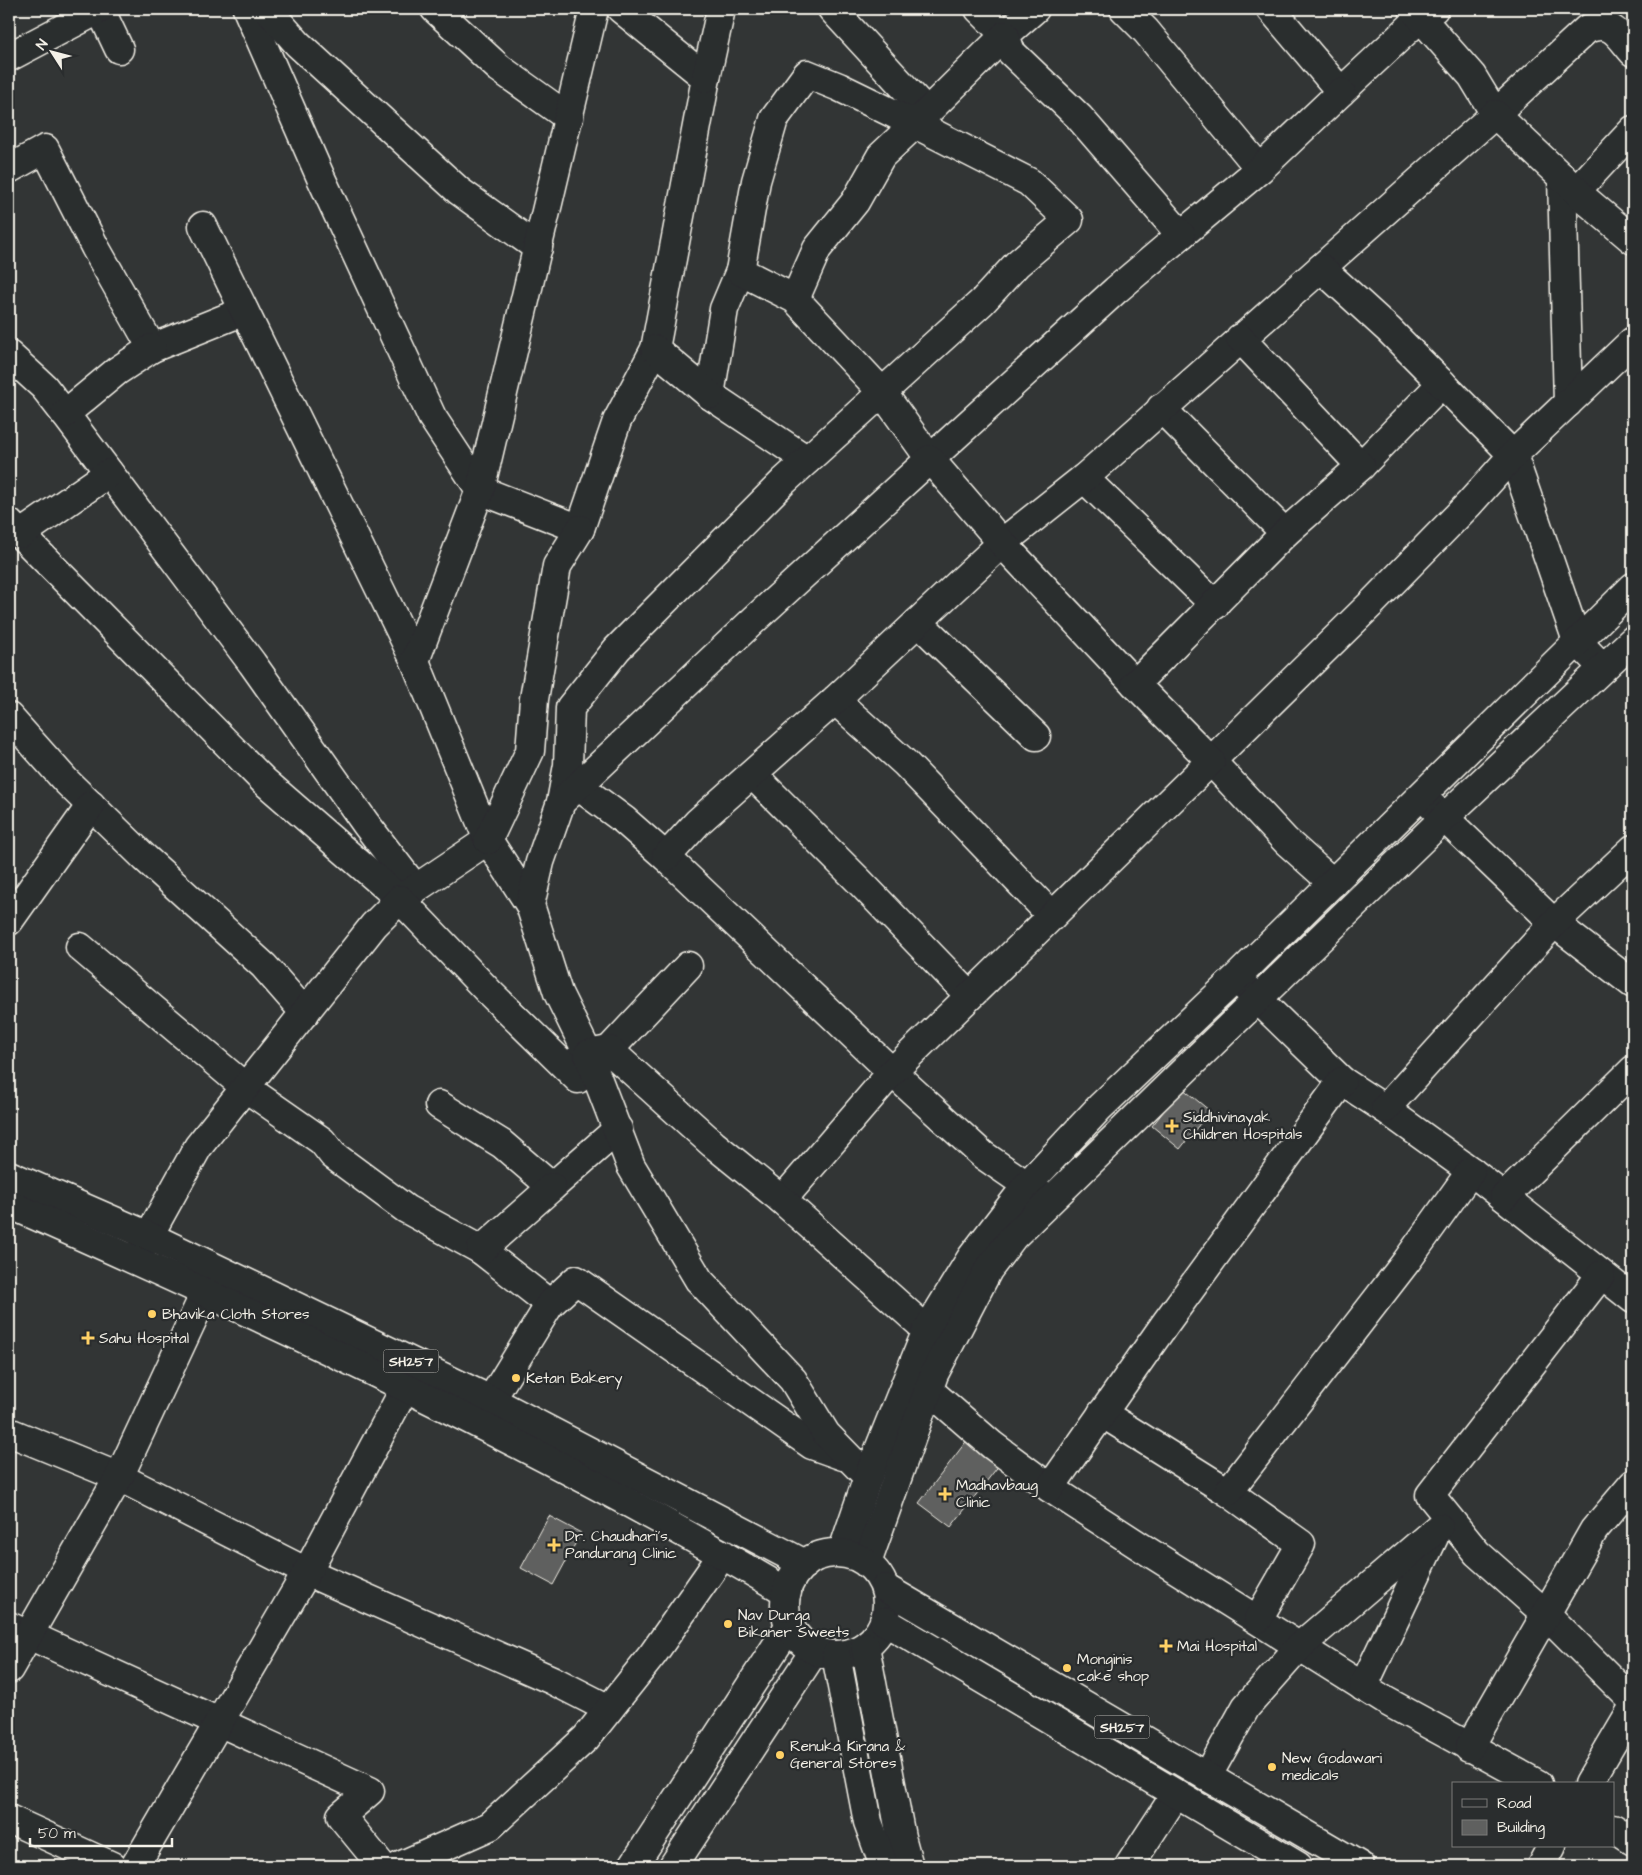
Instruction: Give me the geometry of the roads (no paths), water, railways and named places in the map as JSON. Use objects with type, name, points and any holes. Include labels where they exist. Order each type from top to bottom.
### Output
[{"type":"street","points":[[9,57],[100,9],[119,49]]},
{"type":"street","points":[[435,9],[499,68],[568,118]]},
{"type":"street","points":[[415,661],[480,490],[594,9]]},
{"type":"street","points":[[621,9],[706,78]]},
{"type":"street","points":[[136,1260],[198,1147],[374,925],[408,894],[488,840],[530,751],[534,699],[557,566],[580,529],[617,421],[655,349],[706,78],[721,9]]},
{"type":"street","points":[[832,9],[921,118]]},
{"type":"street","points":[[979,9],[1005,35],[1011,52],[1079,117],[1181,235]]},
{"type":"street","points":[[795,299],[817,249],[854,202],[881,156],[1005,35],[1035,9]]},
{"type":"street","points":[[1124,9],[1146,31],[1260,169]]},
{"type":"street","points":[[1271,9],[1341,92]]},
{"type":"street","points":[[569,784],[755,619],[1116,290],[1260,169],[1422,12],[1472,76],[1495,114],[1569,184],[1633,240]]},
{"type":"street","points":[[257,16],[298,44],[459,191],[538,248]]},
{"type":"street","points":[[257,16],[320,178],[432,418],[480,490],[580,529]]},
{"type":"street","points":[[666,857],[698,822],[835,700],[1002,543],[1084,478],[1495,114],[1587,29],[1600,24],[1609,27],[1633,52]]},
{"type":"street","points":[[530,905],[540,862],[569,784],[570,708],[617,649],[807,460],[982,302],[1017,264],[1069,220],[1029,182],[921,118],[807,74],[774,119],[756,181],[740,271],[724,309],[710,395]]},
{"type":"street","points":[[1568,403],[1569,184],[1633,130]]},
{"type":"street","points":[[9,169],[46,149],[96,247],[152,348]]},
{"type":"street","points":[[203,226],[415,661],[488,840],[530,905],[558,993],[588,1057],[631,1166],[699,1280],[793,1380],[826,1434],[860,1468]]},
{"type":"street","points":[[1321,268],[1389,330],[1513,455],[1577,641],[1603,668]]},
{"type":"street","points":[[740,271],[795,299],[882,392],[930,459],[1002,543],[1286,841],[1333,882]]},
{"type":"street","points":[[65,414],[117,371],[152,348],[244,311]]},
{"type":"street","points":[[1240,338],[1361,466]]},
{"type":"street","points":[[782,1200],[892,1072],[1211,762],[1374,601],[1469,504],[1513,455],[1633,341]]},
{"type":"street","points":[[655,349],[710,395],[807,460]]},
{"type":"street","points":[[9,354],[44,387],[65,414],[252,664],[366,824],[408,894],[490,992],[713,1144],[782,1200],[927,1330]]},
{"type":"street","points":[[1135,684],[1285,533],[1361,466],[1442,383]]},
{"type":"street","points":[[1161,408],[1285,533]]},
{"type":"street","points":[[109,473],[15,528],[264,781],[363,867],[408,894]]},
{"type":"street","points":[[1084,478],[1215,605]]},
{"type":"street","points":[[842,1553],[860,1468],[951,1337],[988,1270],[1013,1237],[1038,1193],[1100,1107],[1236,978],[1633,587]]},
{"type":"street","points":[[918,622],[1036,736]]},
{"type":"street","points":[[867,1564],[919,1381],[927,1330],[971,1258],[1038,1193],[1258,999],[1444,818],[1633,640]]},
{"type":"street","points":[[835,700],[905,763],[1052,916]]},
{"type":"street","points":[[9,717],[91,805],[145,858],[264,966],[305,1013]]},
{"type":"street","points":[[753,775],[970,995]]},
{"type":"street","points":[[569,784],[624,820],[666,857],[892,1072],[984,1156],[1038,1193]]},
{"type":"street","points":[[1422,796],[1554,923],[1633,984]]},
{"type":"street","points":[[9,921],[91,805]]},
{"type":"street","points":[[363,867],[366,824]]},
{"type":"street","points":[[1385,1109],[1554,923],[1633,849]]},
{"type":"street","points":[[80,947],[246,1088],[322,1141],[333,1155],[406,1209],[481,1250],[525,1282],[550,1304]]},
{"type":"street","points":[[588,1057],[688,966]]},
{"type":"street","points":[[1236,978],[1342,1081],[1385,1109],[1471,1171],[1601,1274],[1632,1296]]},
{"type":"street","points":[[1504,1197],[1633,1070]]},
{"type":"street","points":[[1050,1488],[1342,1081]]},
{"type":"street","points":[[439,1105],[502,1144],[552,1187]]},
{"type":"street","points":[[481,1250],[552,1187],[615,1122]]},
{"type":"street","points":[[1228,1492],[1406,1262],[1471,1171]]},
{"type":"street","name":"SH257","points":[[9,1175],[149,1236],[492,1400],[805,1564]]},
{"type":"street","name":"SH257","points":[[9,1204],[136,1260],[478,1422],[723,1554],[787,1592]]},
{"type":"street","points":[[1589,1782],[1633,1706],[1547,1615],[1443,1522],[1430,1495],[1601,1274]]},
{"type":"street","points":[[492,1400],[550,1304],[576,1280],[812,1445],[860,1468]]},
{"type":"street","points":[[9,1669],[18,1630],[119,1477],[205,1293]]},
{"type":"street","points":[[919,1381],[992,1444],[1050,1488],[1363,1686],[1470,1748],[1534,1782]]},
{"type":"street","points":[[135,1866],[307,1572],[405,1388]]},
{"type":"street","points":[[1102,1413],[1228,1492],[1301,1544],[1258,1619]]},
{"type":"street","points":[[9,1432],[119,1477],[307,1572],[552,1680],[609,1709]]},
{"type":"street","points":[[1470,1748],[1594,1530],[1628,1501]]},
{"type":"street","points":[[1206,1777],[1246,1707],[1300,1646],[1443,1522]]},
{"type":"street","points":[[1363,1686],[1443,1522]]},
{"type":"street","points":[[842,1553],[858,1558],[872,1567],[885,1588],[886,1614],[880,1630],[865,1646],[855,1652],[826,1653],[807,1646],[794,1634],[785,1602],[787,1592],[797,1571],[805,1564],[825,1554],[842,1553]]},
{"type":"street","points":[[400,1866],[434,1858],[490,1826],[586,1738],[653,1654],[723,1554]]},
{"type":"street","name":"SH257","points":[[885,1588],[1360,1866]]},
{"type":"street","name":"SH257","points":[[884,1621],[1298,1866]]},
{"type":"street","points":[[633,1866],[790,1625]]},
{"type":"street","points":[[18,1630],[220,1721],[370,1792],[342,1816],[382,1866]]},
{"type":"street","points":[[865,1646],[901,1837],[909,1866]]},
{"type":"street","points":[[673,1866],[826,1653]]},
{"type":"street","points":[[826,1653],[868,1822],[884,1866]]},
{"type":"street","points":[[1128,1866],[1176,1794]]},
{"type":"street","points":[[9,1819],[112,1866]]},
{"type":"street","points":[[1614,1829],[1633,1842]]},
{"type":"street","points":[[1541,1866],[1551,1848]]},
{"type":"place","name":"Siddhivinayak Children Hospitals","points":[[1172,1126]]},
{"type":"place","name":"Bhavika Cloth Stores","points":[[152,1314]]},
{"type":"place","name":"Sahu Hospital","points":[[88,1338]]},
{"type":"place","name":"Ketan Bakery","points":[[516,1378]]},
{"type":"place","name":"Madhavbaug Clinic","points":[[945,1494]]},
{"type":"place","name":"Dr. Chaudhari's Pandurang Clinic","points":[[554,1545]]},
{"type":"place","name":"Nav Durga Bikaner Sweets","points":[[728,1624]]},
{"type":"place","name":"Mai Hospital","points":[[1166,1646]]},
{"type":"place","name":"Monginis cake shop","points":[[1067,1668]]},
{"type":"place","name":"Renuka Kirana & General Stores","points":[[780,1755]]},
{"type":"place","name":"New Godawari medicals","points":[[1272,1767]]}]
